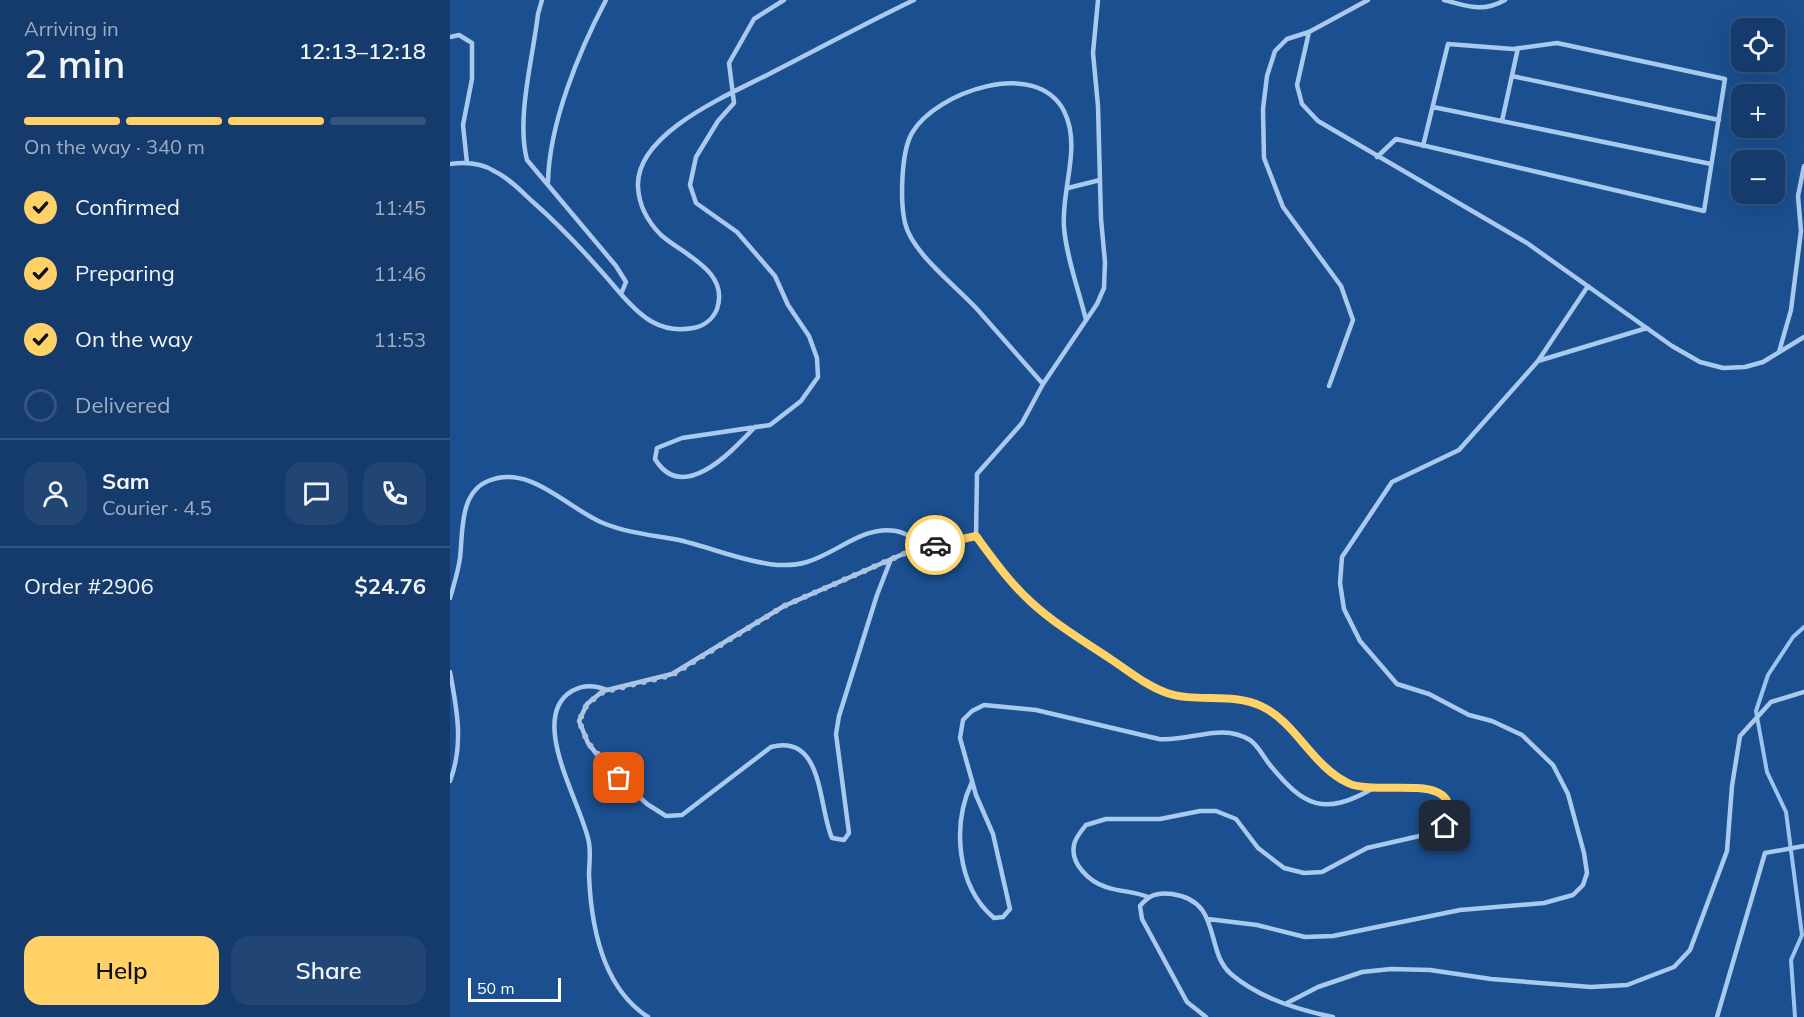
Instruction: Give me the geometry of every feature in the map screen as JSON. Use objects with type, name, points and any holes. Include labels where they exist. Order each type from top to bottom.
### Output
[{"type":"lane","points":[[542,0],[526,102],[523,145],[527,160],[548,182],[616,266],[626,282],[621,294]]},
{"type":"lane","points":[[548,182],[549,153],[584,40],[606,0]]},
{"type":"lane","points":[[755,427],[726,458],[695,475],[676,478],[663,472],[655,459],[657,448],[681,438],[770,424],[801,401],[818,376],[817,358],[809,336],[788,305],[775,276],[737,232],[696,203],[690,185],[696,157],[718,121],[734,103],[735,92],[729,63],[754,19],[784,0]]},
{"type":"lane","points":[[451,162],[467,163],[494,170],[511,182],[559,225],[639,314],[664,328],[678,330],[700,327],[713,315],[719,299],[712,278],[704,267],[662,236],[649,221],[640,200],[639,177],[648,154],[677,126],[708,105],[852,29],[914,0]]},
{"type":"lane","points":[[1098,0],[1093,53],[1105,262],[1104,288],[1086,320],[1043,384],[1022,423],[977,474],[976,536],[1032,603],[1144,682],[1168,694],[1258,704],[1272,712],[1331,772],[1349,784],[1372,789],[1429,789],[1443,793],[1449,799],[1450,808],[1445,826],[1422,837],[1367,848],[1322,872],[1304,873],[1284,868],[1258,848],[1236,819],[1216,810],[1200,810],[1160,819],[1106,819],[1086,825],[1073,846],[1075,860],[1082,871],[1094,881],[1108,888],[1135,891],[1148,897]]},
{"type":"lane","points":[[1329,386],[1353,320],[1341,286],[1283,207],[1264,158],[1263,109],[1267,76],[1275,51],[1287,39],[1309,32],[1368,0]]},
{"type":"lane","points":[[1444,0],[1477,8],[1491,8],[1505,0]]},
{"type":"lane","points":[[1309,32],[1297,86],[1302,104],[1318,121],[1527,243],[1647,328],[1700,362],[1724,368],[1745,367],[1779,352],[1804,337]]},
{"type":"lane","points":[[450,37],[459,35],[472,43],[472,80],[464,125],[467,163]]},
{"type":"lane","points":[[1377,157],[1396,139],[1424,146],[1704,211],[1725,79],[1557,43],[1518,48],[1448,44],[1424,146]]},
{"type":"lane","points":[[1502,121],[1518,48]]},
{"type":"lane","points":[[1512,75],[1719,120]]},
{"type":"lane","points":[[1043,384],[921,252],[905,223],[905,152],[913,132],[942,105],[978,87],[1028,84],[1044,89],[1063,109],[1071,136],[1064,227],[1086,320]]},
{"type":"lane","points":[[1433,107],[1712,164]]},
{"type":"lane","points":[[1779,352],[1791,310],[1801,231],[1798,196],[1804,166]]},
{"type":"lane","points":[[1068,188],[1100,180]]},
{"type":"lane","points":[[1208,919],[1257,925],[1305,937],[1333,936],[1460,910],[1544,903],[1572,895],[1583,885],[1587,873],[1584,853],[1568,794],[1553,765],[1522,735],[1492,721],[1469,715],[1429,694],[1396,684],[1360,641],[1344,609],[1340,583],[1342,557],[1392,482],[1459,450],[1538,361],[1588,286]]},
{"type":"lane","points":[[1538,361],[1647,328]]},
{"type":"lane","points":[[450,598],[460,560],[464,512],[472,494],[485,482],[501,476],[518,478],[544,488],[603,523],[630,532],[681,541],[753,561],[782,566],[807,562],[873,531],[897,531],[930,546]]},
{"type":"lane","points":[[891,559],[877,595],[839,716],[836,734],[849,833],[844,840],[832,838],[827,827],[816,773],[807,757],[797,748],[785,743],[771,747],[682,816],[666,816],[647,804],[605,765],[588,743],[579,721],[587,704],[607,690],[672,675],[784,606],[891,559],[930,546],[976,536]]},
{"type":"lane","points":[[450,672],[459,720],[456,766],[450,781]]},
{"type":"lane","points":[[607,690],[597,686],[580,687],[564,696],[557,714],[555,731],[559,760],[589,843],[589,876],[593,916],[604,959],[616,988],[648,1017]]},
{"type":"lane","points":[[1287,1003],[1318,987],[1362,972],[1391,969],[1430,969],[1491,979],[1591,987],[1627,985],[1674,967],[1690,950],[1727,851],[1732,786],[1740,736],[1771,702],[1804,692]]},
{"type":"lane","points":[[972,782],[961,814],[959,840],[965,874],[984,910],[994,918],[1003,917],[1010,909],[1007,891],[993,834],[972,782],[960,738],[963,720],[972,711],[984,705],[1036,710],[1160,739],[1175,740],[1211,732],[1228,733],[1251,741],[1283,781],[1308,801],[1330,806],[1348,802],[1372,789]]},
{"type":"lane","points":[[1717,1017],[1765,853],[1804,846]]},
{"type":"lane","points":[[1206,1017],[1187,1002],[1142,919],[1140,906],[1148,897],[1160,892],[1184,896],[1198,905],[1208,919],[1228,972],[1265,996],[1333,1017]]},
{"type":"waterway","points":[[1795,1017],[1791,960],[1802,935],[1786,812],[1767,772],[1756,711],[1768,675],[1793,637],[1804,627]]},
{"type":"way so far","points":[[619,778],[605,765],[588,743],[579,721],[587,704],[603,692],[632,683],[672,675],[784,606],[910,551],[935,545]]},
{"type":"route","points":[[935,545],[976,536],[992,558],[1032,603],[1067,630],[1144,682],[1168,694],[1258,704],[1272,712],[1316,759],[1349,784],[1372,789],[1429,789],[1443,793],[1449,799],[1450,808],[1445,826]]}]
